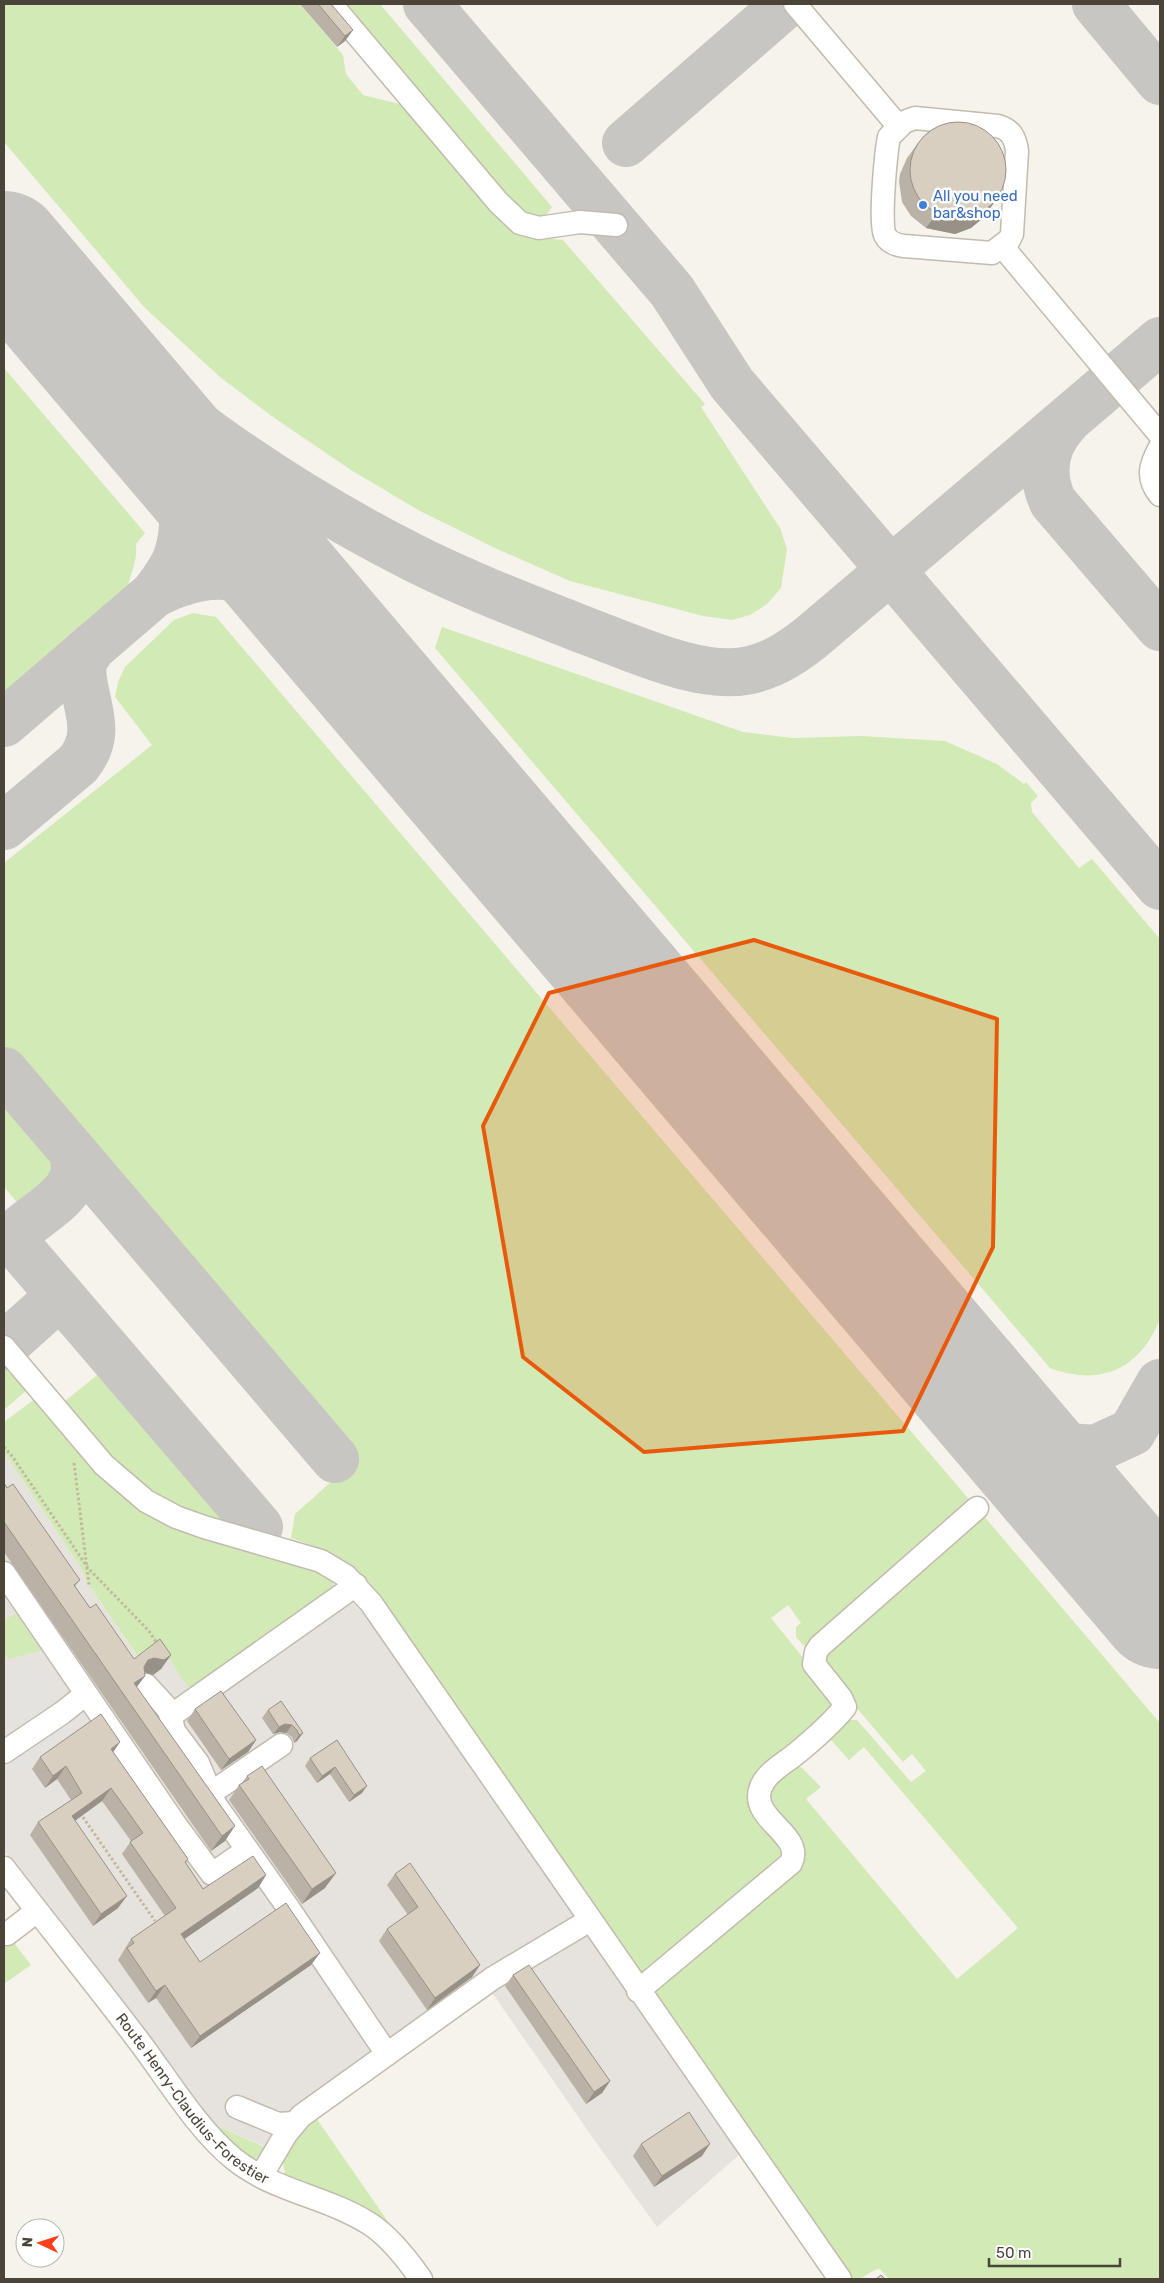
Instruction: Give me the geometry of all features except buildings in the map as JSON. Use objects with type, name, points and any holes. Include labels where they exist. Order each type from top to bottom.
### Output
[{"type":"street","points":[[331,4],[498,202],[520,223],[539,228],[580,222],[616,224]]},
{"type":"street","points":[[795,4],[899,127]]},
{"type":"street","points":[[915,118],[998,126],[1006,128],[1012,133],[1017,151],[1012,234],[1002,246],[992,253],[986,254],[904,246],[890,242],[886,237],[882,222],[888,141],[891,133],[899,127],[915,118]]},
{"type":"street","points":[[1002,246],[1160,434]]},
{"type":"street","points":[[1160,447],[1150,471],[1151,481],[1160,494]]},
{"type":"street","points":[[4,1348],[104,1465],[146,1501],[204,1527],[321,1561],[346,1576],[356,1585],[371,1603],[840,2279]]},
{"type":"street","points":[[638,1990],[791,1863],[794,1856],[794,1847],[764,1812],[760,1788],[769,1775],[798,1752],[844,1707],[841,1698],[814,1664],[816,1652],[826,1641],[977,1508]]},
{"type":"street","points":[[4,1573],[212,1874],[247,1850]]},
{"type":"street","points":[[172,1715],[356,1585]]},
{"type":"street","points":[[146,1686],[172,1715],[174,1730],[198,1763],[215,1804],[387,2054]]},
{"type":"street","points":[[4,1752],[86,1694]]},
{"type":"street","points":[[212,1793],[281,1745]]},
{"type":"street","name":"Route Henry-Claudius-Forestier","points":[[4,1868],[74,1955],[202,2125],[233,2158],[271,2183],[343,2210],[370,2224],[389,2240],[421,2279]]},
{"type":"street","points":[[7,1934],[37,1911]]},
{"type":"street","points":[[261,2176],[294,2123],[301,2116],[493,1978],[590,1920]]},
{"type":"street","points":[[237,2107],[278,2124],[294,2123]]},
{"type":"path","points":[[4,1447],[88,1568],[149,1631],[162,1652]]},
{"type":"path","points":[[74,1463],[89,1585]]},
{"type":"path","points":[[76,1806],[155,1921]]},
{"type":"highlighted area","points":[[754,940],[997,1019],[993,1247],[903,1431],[644,1452],[523,1357],[483,1126],[549,993]]},
{"type":"shaded area","points":[[4,1452],[137,1656],[164,1651],[186,1685],[333,1591],[333,1583],[366,1616],[739,2155],[657,2227],[491,1991],[309,2119],[282,2154],[211,2123],[4,1851]]},
{"type":"shaded area","points":[[28,1656],[78,1728],[9,1777],[4,1769],[4,1674]]},
{"type":"green space","points":[[4,4],[300,4],[343,55],[346,74],[363,95],[408,106],[542,238],[563,240],[705,404],[701,407],[780,528],[787,549],[781,588],[767,604],[750,615],[732,620],[703,616],[570,581],[497,549],[420,511],[351,470],[273,417],[220,377],[145,308],[4,142]]},
{"type":"green space","points":[[338,4],[380,4],[552,207],[545,217],[538,220],[512,208]]},
{"type":"green space","points":[[4,368],[145,533],[136,544],[135,563],[127,592],[4,697]]},
{"type":"green space","points":[[193,613],[216,617],[973,1504],[812,1654],[796,1637],[796,1627],[801,1623],[788,1605],[771,1618],[833,1695],[830,1713],[760,1773],[786,1856],[645,1976],[636,1969],[371,1584],[354,1567],[334,1555],[291,1538],[295,1514],[351,1464],[4,1055],[4,863],[152,745],[115,697],[118,682],[125,667],[174,620]]},
{"type":"green space","points":[[442,627],[743,732],[792,738],[861,736],[945,741],[997,764],[1024,784],[1026,782],[1038,796],[1031,803],[1032,812],[1079,868],[1092,859],[1160,939],[1160,1319],[1152,1336],[1142,1350],[1117,1369],[1102,1374],[1086,1375],[1050,1368],[435,648]]},
{"type":"green space","points":[[4,1081],[65,1152],[67,1168],[60,1182],[32,1206],[21,1207],[4,1187]]},
{"type":"green space","points":[[7,1364],[27,1390],[4,1410],[4,1366]]},
{"type":"green space","points":[[106,1368],[124,1389],[132,1384],[252,1529],[200,1514],[163,1499],[139,1483],[105,1450],[65,1401]]},
{"type":"green space","points":[[36,1398],[103,1475],[330,1576],[333,1583],[333,1591],[194,1688],[186,1685],[164,1651],[138,1657],[87,1582],[81,1568],[4,1452],[4,1422]]},
{"type":"green space","points":[[983,1515],[1160,1723],[1160,2279],[889,2279],[880,2269],[862,2278],[853,2279],[653,1990],[654,1986],[806,1857],[768,1809],[765,1792],[793,1765],[801,1767],[821,1787],[806,1799],[957,1979],[1018,1928],[864,1747],[849,1760],[831,1740],[830,1733],[842,1720],[857,1720],[911,1782],[926,1771],[912,1754],[903,1762],[817,1662]]},
{"type":"green space","points":[[17,1613],[43,1650],[8,1659],[4,1652],[4,1620]]},
{"type":"green space","points":[[4,1930],[31,1965],[4,1984]]},
{"type":"green space","points":[[314,2115],[400,2236],[285,2176],[282,2154]]},
{"type":"green space","points":[[211,2123],[271,2150],[251,2161]]},
{"type":"taxiway","points":[[427,4],[672,291],[732,384],[1160,886]]},
{"type":"taxiway","points":[[626,143],[786,4]]},
{"type":"taxiway","points":[[1096,4],[1160,81]]},
{"type":"taxiway","points":[[4,251],[49,298],[145,384],[196,424],[303,496],[359,529],[459,579],[645,653],[707,671],[727,672],[756,669],[776,661],[803,644],[1160,341]]},
{"type":"taxiway","points":[[1066,422],[1053,440],[1046,460],[1046,481],[1053,502],[1160,627]]},
{"type":"taxiway","points":[[4,723],[154,594],[168,575],[178,554],[183,528],[182,502],[174,450]]},
{"type":"taxiway","points":[[154,594],[193,579],[226,576],[242,578],[298,595]]},
{"type":"taxiway","points":[[4,826],[78,764],[86,752],[91,729],[82,668],[85,658],[93,646]]},
{"type":"taxiway","points":[[4,1071],[335,1459]]},
{"type":"taxiway","points":[[72,1152],[75,1165],[74,1176],[69,1186],[53,1204],[23,1227],[19,1233],[18,1246],[259,1527]]},
{"type":"taxiway","points":[[4,1346],[53,1302],[55,1298],[53,1288]]},
{"type":"taxiway","points":[[1012,1435],[1068,1447],[1095,1449],[1132,1432],[1160,1383]]},
{"type":"runway","points":[[4,250],[1160,1610]]},
{"type":"place","name":"All you need bar&shop","points":[[923,205]]}]
